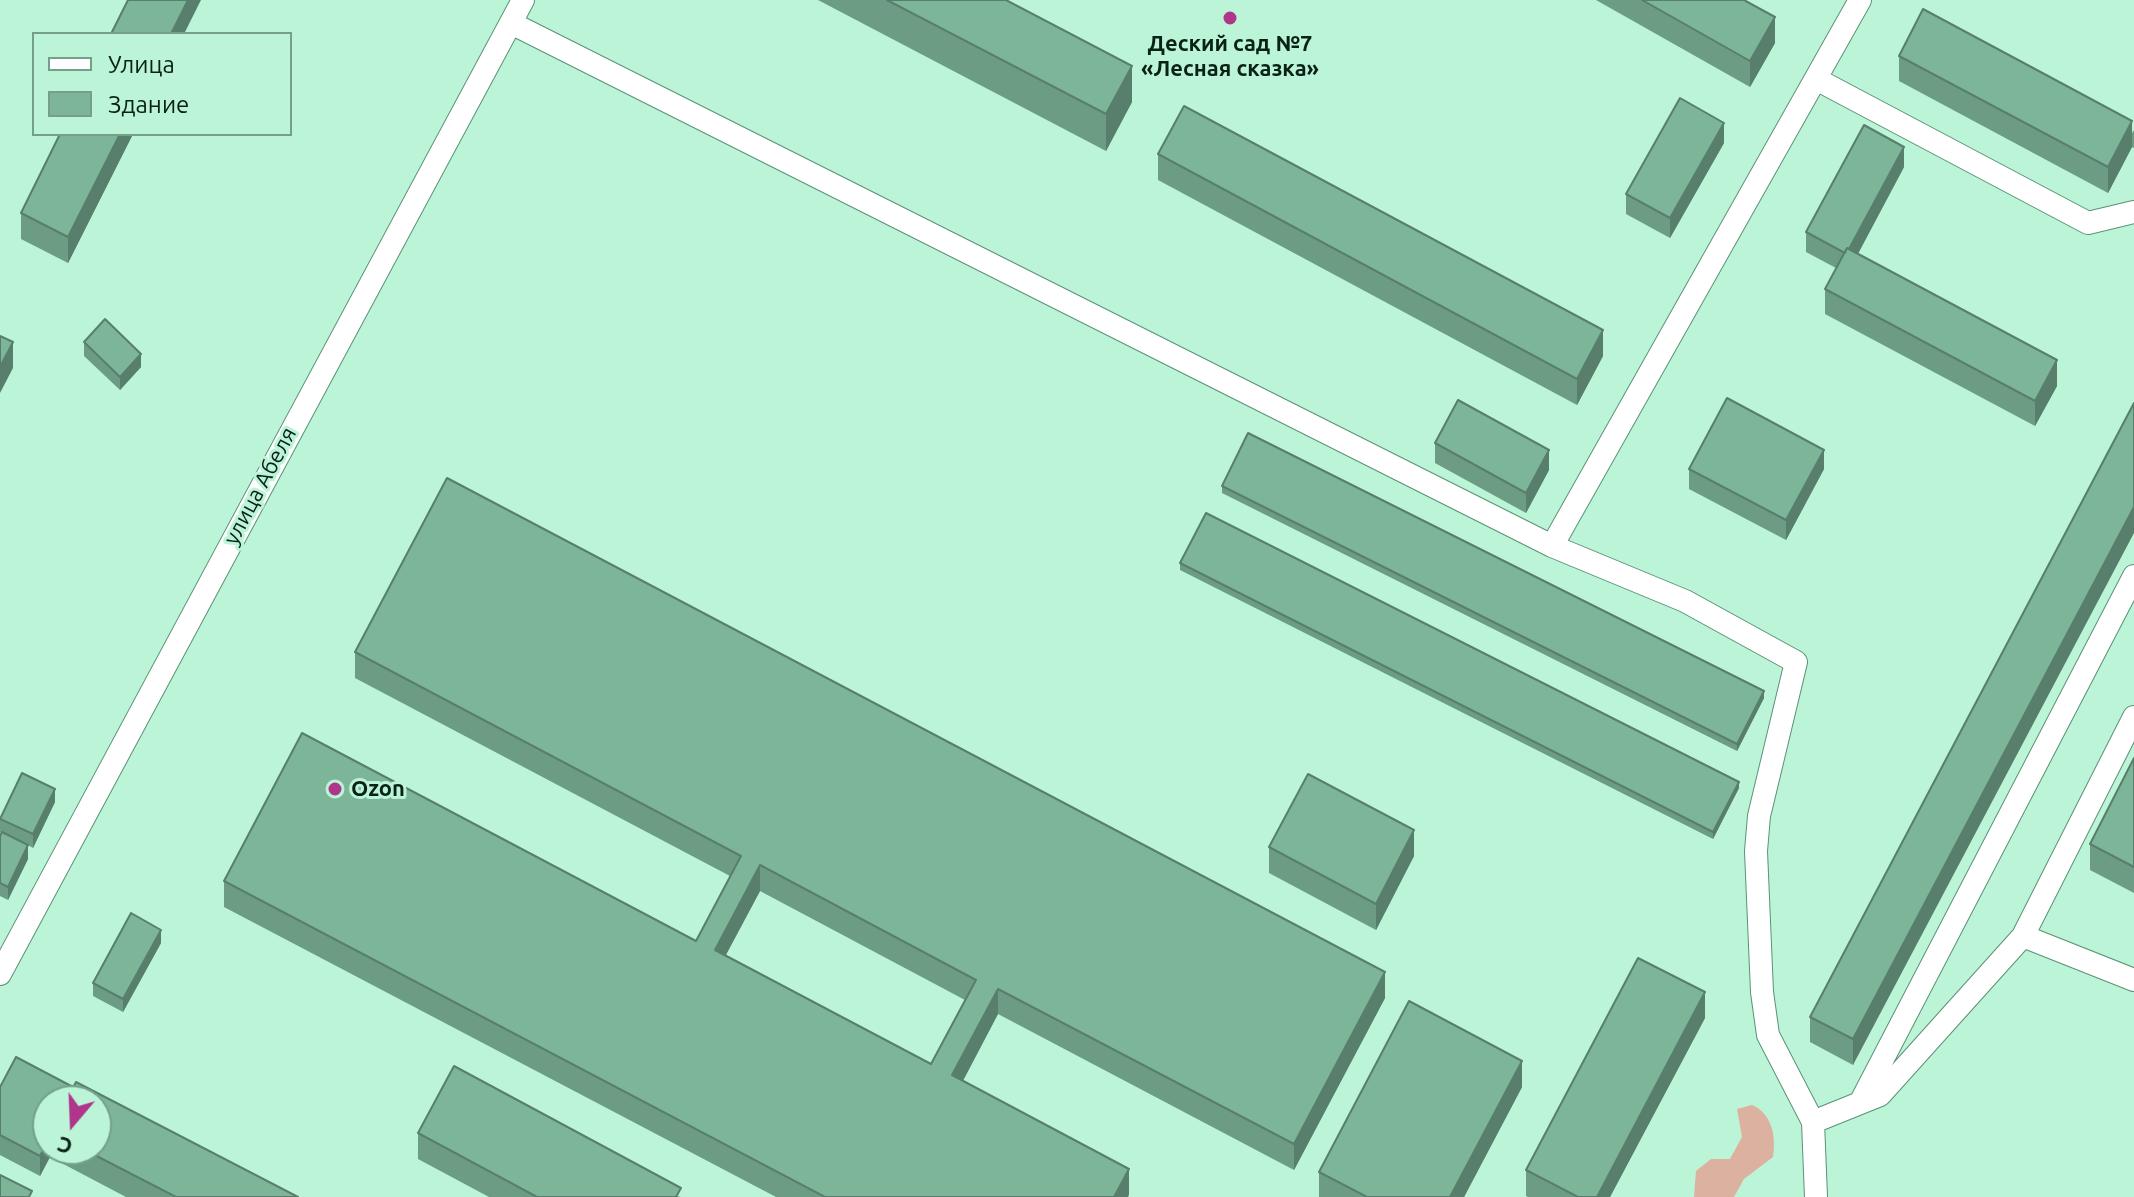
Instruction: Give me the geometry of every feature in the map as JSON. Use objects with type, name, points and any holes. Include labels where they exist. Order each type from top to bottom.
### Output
[{"type":"street","name":"улица Абеля","points":[[0,974],[523,0]]},
{"type":"street","points":[[1552,546],[1860,0]]},
{"type":"street","points":[[511,23],[1552,546],[1685,601],[1796,662],[1759,816],[1756,851],[1762,992],[1768,1035],[1813,1122],[1816,1197]]},
{"type":"street","points":[[1816,79],[2088,223],[2134,212]]},
{"type":"street","points":[[1860,1103],[2134,576]]},
{"type":"street","points":[[1813,1122],[1880,1095],[2023,936],[2134,717]]},
{"type":"street","points":[[2023,936],[2134,980]]},
{"type":"shaded area","points":[[1752,1105],[1765,1114],[1772,1127],[1773,1157],[1744,1179],[1734,1197],[1694,1197],[1696,1171],[1711,1159],[1730,1159],[1742,1137],[1737,1109]]},
{"type":"building","points":[[128,0],[188,0],[172,32],[112,32]]},
{"type":"building","points":[[887,0],[1006,0],[1132,66],[1106,114]]},
{"type":"building","points":[[1642,0],[1744,0],[1775,17],[1750,61]]},
{"type":"building","points":[[1923,9],[2132,121],[2108,167],[1899,56]]},
{"type":"building","points":[[1680,98],[1724,123],[1670,218],[1626,194]]},
{"type":"building","points":[[1184,106],[1603,330],[1577,379],[1158,154]]},
{"type":"building","points":[[1864,125],[1904,147],[1845,253],[1806,232]]},
{"type":"building","points":[[59,136],[119,136],[68,237],[21,213]]},
{"type":"building","points":[[1847,248],[2057,360],[2035,401],[1825,289]]},
{"type":"building","points":[[105,319],[141,354],[120,377],[84,342]]},
{"type":"building","points":[[0,336],[13,342],[0,367]]},
{"type":"building","points":[[1727,398],[1824,450],[1786,520],[1689,469]]},
{"type":"building","points":[[1458,400],[1549,450],[1526,493],[1435,443]]},
{"type":"building","points":[[2134,403],[2134,507],[1853,1039],[1810,1017]]},
{"type":"building","points":[[1248,433],[1764,691],[1737,744],[1222,486]]},
{"type":"building","points":[[447,478],[1385,972],[1294,1144],[998,989],[952,1075],[1129,1169],[1114,1197],[825,1197],[224,881],[302,733],[696,941],[741,856],[355,652]],"holes":[[[760,865],[976,980],[931,1064],[715,950]]]},
{"type":"building","points":[[1206,513],[1739,782],[1713,832],[1180,563]]},
{"type":"building","points":[[2134,758],[2134,867],[2090,844]]},
{"type":"building","points":[[22,773],[55,789],[33,834],[0,819]]},
{"type":"building","points":[[1308,774],[1414,830],[1376,904],[1269,847]]},
{"type":"building","points":[[2,832],[28,845],[8,887],[0,883]]},
{"type":"building","points":[[131,913],[161,930],[123,999],[93,983]]},
{"type":"building","points":[[1638,958],[1705,992],[1597,1197],[1578,1197],[1526,1170]]},
{"type":"building","points":[[1409,1001],[1522,1061],[1450,1197],[1367,1197],[1319,1172]]},
{"type":"building","points":[[16,1057],[69,1085],[32,1085],[32,1152],[0,1135],[0,1087]]},
{"type":"building","points":[[454,1066],[681,1188],[676,1197],[537,1197],[418,1133]]},
{"type":"building","points":[[112,1101],[298,1197],[176,1197],[112,1164]]},
{"type":"building","points":[[0,1175],[32,1191],[29,1197],[0,1197]]},
{"type":"place","name":"Деский сад №7 «Лесная сказка»","points":[[1230,18]]},
{"type":"place","name":"Ozon","points":[[335,789]]}]
